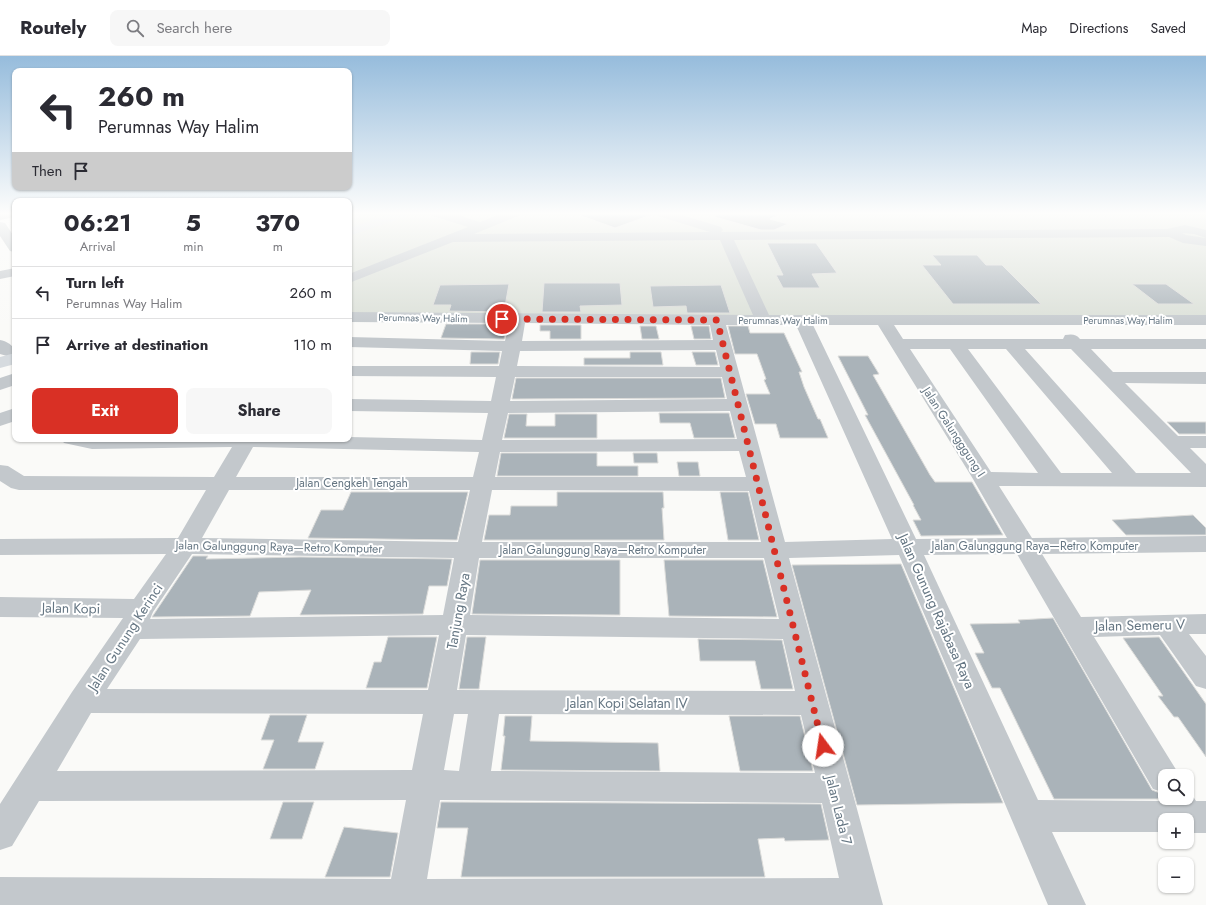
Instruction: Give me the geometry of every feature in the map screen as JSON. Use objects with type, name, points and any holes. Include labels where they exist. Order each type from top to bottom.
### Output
[{"type":"street","points":[[352,278],[416,253]]},
{"type":"street","points":[[737,253],[763,320]]},
{"type":"street","points":[[0,275],[12,273]]},
{"type":"street","name":"Perumnas Way Halim","points":[[352,317],[717,320],[1206,320]]},
{"type":"street","name":"Tanjung Raya","points":[[405,901],[456,624],[468,550],[518,319]]},
{"type":"street","name":"Jalan Gunung Rajabasa Raya","points":[[802,319],[908,547],[1067,905]]},
{"type":"street","name":"Jalan Lada 7","points":[[717,320],[862,901]]},
{"type":"street","name":"Jalan Galungggung I","points":[[882,320],[984,479],[1159,769]]},
{"type":"street","name":"Perumnas Way Halim","points":[[1049,320],[1076,344],[1206,476]]},
{"type":"street","points":[[352,342],[512,346],[723,345]]},
{"type":"street","points":[[897,344],[1206,344]]},
{"type":"street","points":[[955,344],[1054,479]]},
{"type":"street","points":[[1011,344],[1130,480]]},
{"type":"street","points":[[352,371],[730,372]]},
{"type":"street","points":[[1109,377],[1206,378]]},
{"type":"street","points":[[0,384],[12,379]]},
{"type":"street","points":[[352,405],[499,407],[738,405]]},
{"type":"street","points":[[0,420],[12,415]]},
{"type":"street","points":[[87,442],[143,442]]},
{"type":"street","name":"Jalan Gunung Kerinci","points":[[0,834],[83,701],[185,546],[245,442]]},
{"type":"street","points":[[328,442],[491,446],[748,445]]},
{"type":"street","points":[[1172,442],[1206,442]]},
{"type":"street","name":"Jalan Cengkeh Tengah","points":[[0,471],[19,482],[757,484]]},
{"type":"street","points":[[984,479],[1206,480]]},
{"type":"street","name":"Jalan Galunggung Raya—Retro Komputer","points":[[0,547],[185,546],[468,550],[774,550],[1206,544]]},
{"type":"street","name":"Jalan Kopi","points":[[0,607],[137,619],[793,629]]},
{"type":"street","name":"Jalan Semeru V","points":[[1074,627],[1206,624]]},
{"type":"street","points":[[1167,625],[1206,678]]},
{"type":"street","name":"Jalan Kopi Selatan IV","points":[[83,701],[812,703]]},
{"type":"street","points":[[473,786],[486,702]]},
{"type":"street","points":[[30,786],[426,785],[834,788]]},
{"type":"street","points":[[1028,816],[1190,811]]},
{"type":"street","points":[[0,895],[405,901],[862,901]]},
{"type":"shaded area","points":[[352,253],[1206,253],[1206,321],[352,319]]},
{"type":"building","points":[[772,253],[823,253],[837,273],[812,274],[820,288],[783,288],[776,275],[783,275]]},
{"type":"building","points":[[932,255],[977,255],[986,265],[1002,265],[1041,304],[953,304],[922,265],[941,265]]},
{"type":"building","points":[[544,283],[620,283],[622,305],[580,306],[581,312],[542,312]]},
{"type":"building","points":[[509,284],[504,312],[449,311],[451,305],[433,305],[440,285]]},
{"type":"building","points":[[1132,284],[1166,284],[1194,304],[1158,304]]},
{"type":"building","points":[[721,285],[730,313],[687,313],[686,306],[653,307],[650,286]]},
{"type":"building","points":[[446,324],[507,325],[504,339],[441,338]]},
{"type":"building","points":[[540,325],[581,325],[581,339],[550,339],[550,331],[540,331]]},
{"type":"building","points":[[640,326],[656,326],[659,339],[642,339]]},
{"type":"building","points":[[691,326],[709,326],[711,339],[694,339]]},
{"type":"building","points":[[728,326],[748,326],[750,333],[784,333],[802,372],[799,372],[804,387],[828,438],[780,438],[776,424],[755,424],[746,394],[770,394],[764,380],[766,379],[757,354],[735,354]]},
{"type":"building","points":[[471,352],[500,352],[498,364],[470,364]]},
{"type":"building","points":[[630,352],[661,352],[663,365],[584,365],[584,358],[630,358]]},
{"type":"building","points":[[692,352],[715,352],[718,365],[696,365]]},
{"type":"building","points":[[838,356],[868,356],[879,374],[873,375],[935,482],[972,482],[1003,535],[921,536],[913,520],[921,520],[865,415],[868,415]]},
{"type":"building","points":[[516,378],[721,378],[725,398],[512,399]]},
{"type":"building","points":[[659,413],[729,413],[735,438],[694,438],[690,423],[660,423]]},
{"type":"building","points":[[509,414],[527,414],[526,426],[555,426],[555,414],[597,414],[597,438],[504,438]]},
{"type":"building","points":[[1167,422],[1206,422],[1206,434],[1179,434]]},
{"type":"building","points":[[501,453],[597,453],[597,466],[638,466],[638,476],[497,476]]},
{"type":"building","points":[[633,453],[657,453],[658,463],[634,463]]},
{"type":"building","points":[[677,462],[698,462],[700,476],[679,476]]},
{"type":"building","points":[[351,492],[468,492],[457,540],[308,538],[321,510],[343,510]]},
{"type":"building","points":[[557,492],[663,492],[664,508],[662,508],[664,540],[484,540],[489,515],[510,515],[511,506],[557,506]]},
{"type":"building","points":[[720,492],[748,492],[759,540],[728,540]]},
{"type":"building","points":[[1193,515],[1206,528],[1206,535],[1126,535],[1112,520]]},
{"type":"building","points":[[193,556],[208,556],[206,559],[300,557],[452,559],[447,586],[429,586],[423,614],[300,615],[311,590],[259,592],[250,616],[152,617]]},
{"type":"building","points":[[480,560],[620,560],[620,615],[472,614]]},
{"type":"building","points":[[664,560],[763,560],[777,617],[669,616]]},
{"type":"building","points":[[901,564],[1003,803],[857,805],[792,565]]},
{"type":"building","points":[[1053,618],[1152,790],[1158,792],[1158,799],[1054,799],[1000,688],[992,688],[975,653],[984,653],[970,624],[1020,623],[1018,620]]},
{"type":"building","points":[[388,637],[437,637],[427,688],[366,688],[374,662],[381,662]]},
{"type":"building","points":[[467,637],[486,637],[479,689],[459,689]]},
{"type":"building","points":[[1159,637],[1206,704],[1206,757],[1178,717],[1174,717],[1158,696],[1163,696],[1123,638]]},
{"type":"building","points":[[698,639],[782,640],[793,689],[761,689],[755,661],[700,661]]},
{"type":"building","points":[[270,715],[307,715],[298,742],[324,742],[315,769],[263,769],[274,740],[261,740]]},
{"type":"building","points":[[505,716],[532,716],[530,741],[658,743],[660,771],[501,770],[505,736],[503,736]]},
{"type":"building","points":[[729,716],[800,716],[813,771],[740,771]]},
{"type":"building","points":[[283,802],[314,802],[302,839],[270,839]]},
{"type":"building","points":[[441,802],[821,804],[829,840],[785,841],[784,838],[758,839],[765,877],[461,877],[468,828],[437,828]]},
{"type":"building","points":[[344,827],[398,833],[390,877],[325,877]]},
{"type":"route","points":[[502,319],[717,320],[823,746]]}]
